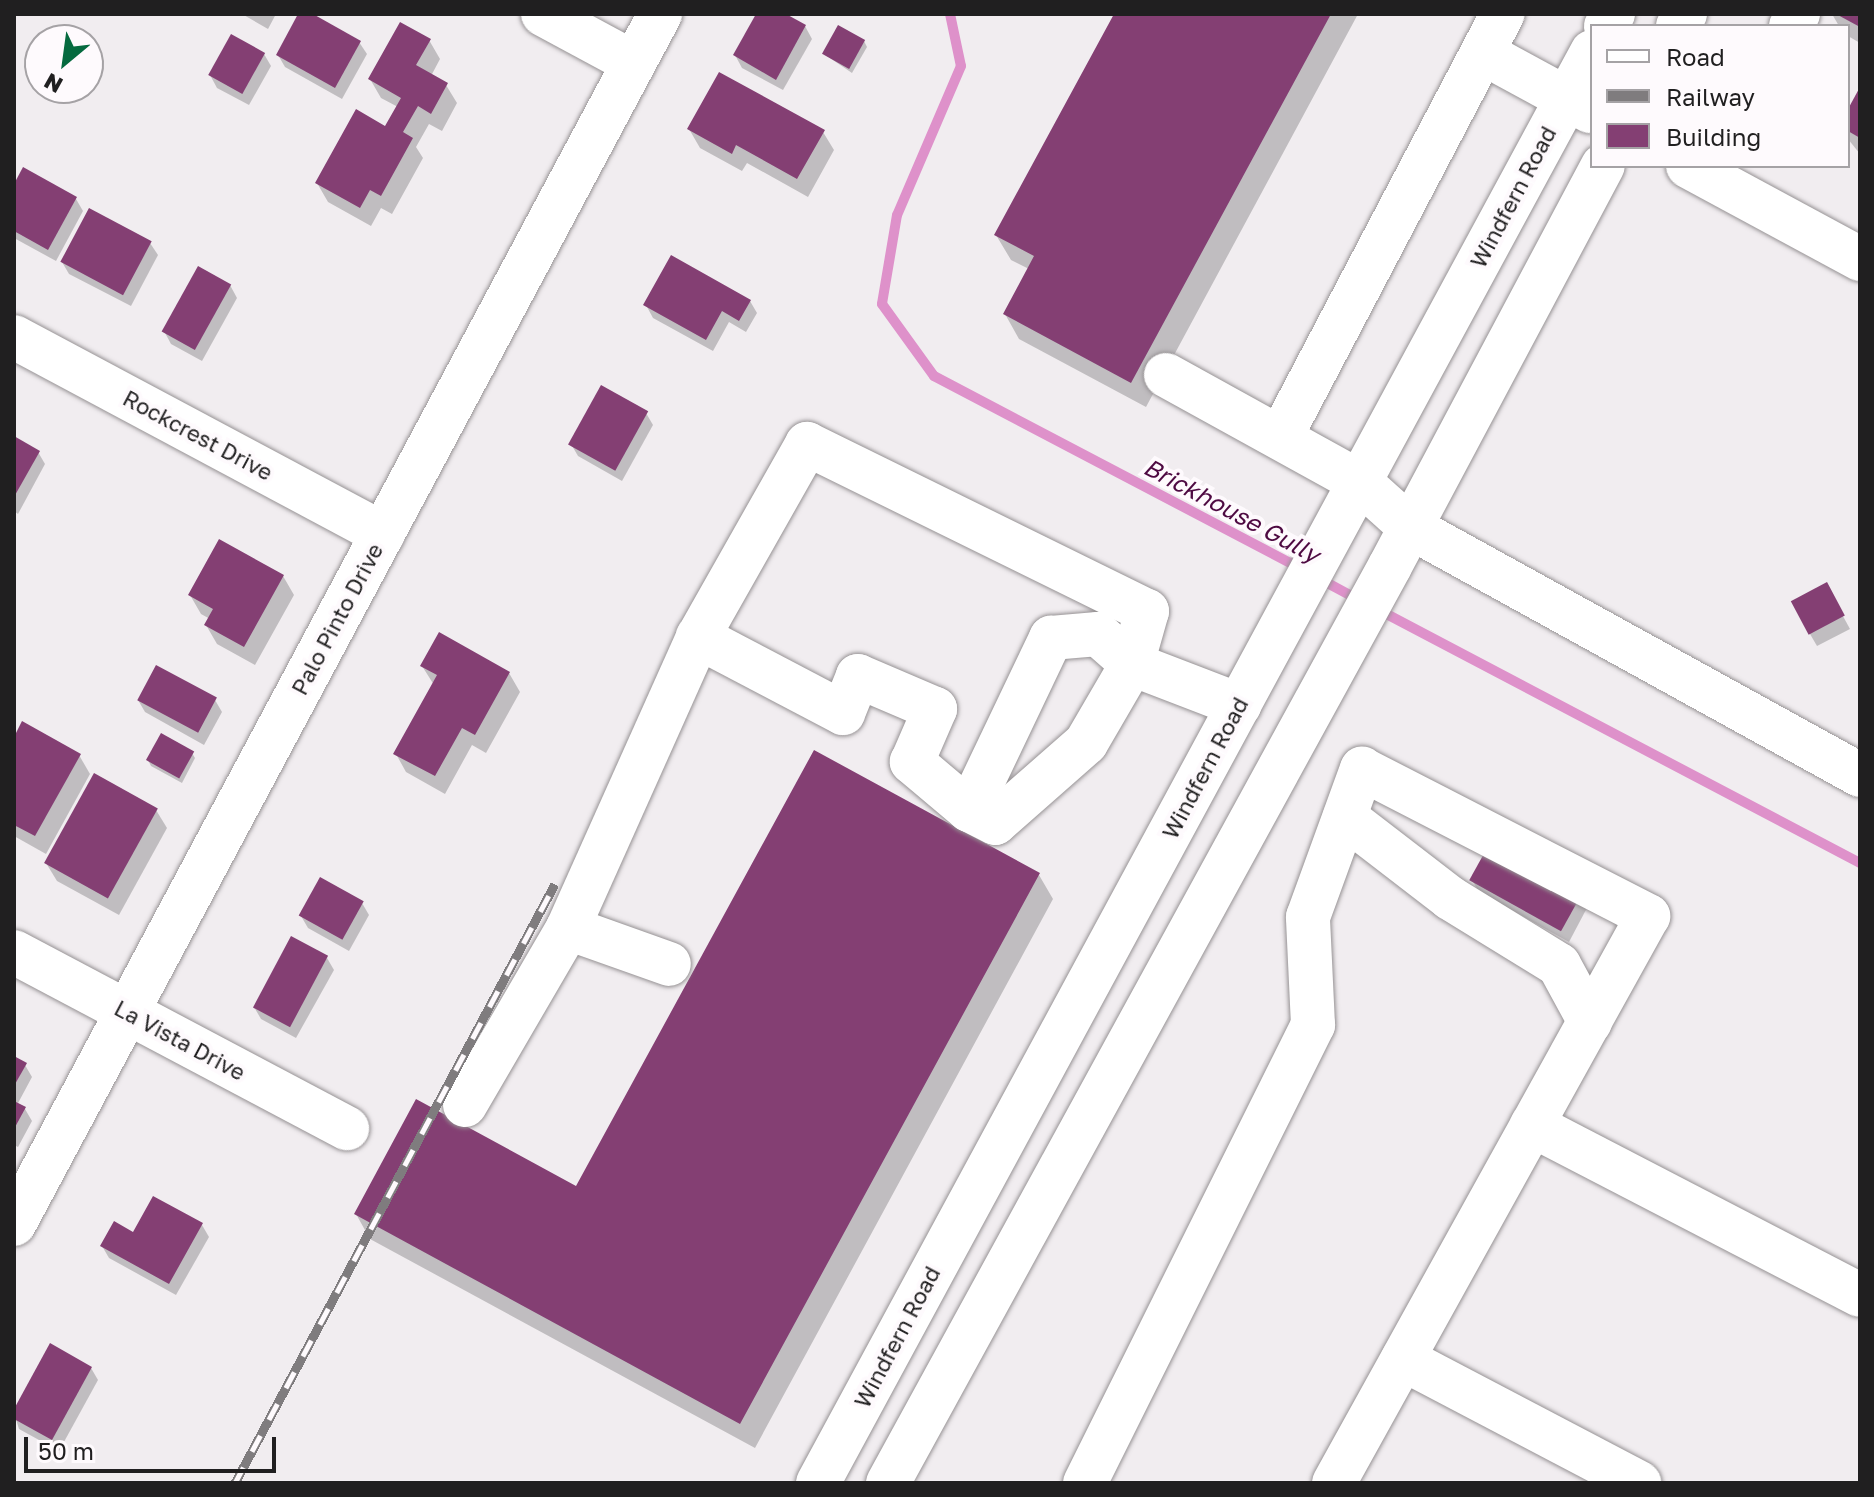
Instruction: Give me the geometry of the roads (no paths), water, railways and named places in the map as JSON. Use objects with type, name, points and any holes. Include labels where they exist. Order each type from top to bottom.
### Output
[{"type":"street","points":[[543,14],[634,63]]},
{"type":"street","name":"Palo Pinto Drive","points":[[14,1224],[660,14]]},
{"type":"street","points":[[1281,436],[1503,14]]},
{"type":"street","points":[[1483,53],[1579,106]]},
{"type":"street","name":"Windfern Road","points":[[818,1483],[1332,532],[1579,106],[1590,60]]},
{"type":"street","points":[[888,1483],[1390,566],[1602,168]]},
{"type":"street","points":[[1705,170],[1860,259]]},
{"type":"street","name":"Rockcrest Drive","points":[[14,337],[383,534]]},
{"type":"street","points":[[1166,375],[1360,482],[1410,527],[1860,775]]},
{"type":"street","points":[[465,1105],[568,928],[698,637],[807,444],[1147,611],[1132,664],[1086,743],[995,823],[969,810],[912,762],[935,709],[858,676],[843,713],[698,637]]},
{"type":"street","points":[[969,810],[1051,638],[1098,634],[1132,664],[1239,705]]},
{"type":"street","points":[[1085,1483],[1313,1025],[1308,917],[1362,769],[1648,916],[1334,1483]]},
{"type":"street","points":[[1345,817],[1450,898],[1559,965],[1590,1022]]},
{"type":"street","points":[[568,928],[669,964]]},
{"type":"street","name":"La Vista Drive","points":[[14,952],[347,1128]]},
{"type":"street","points":[[1532,1125],[1860,1295]]},
{"type":"street","points":[[1403,1359],[1639,1483]]},
{"type":"waterway","name":"Brickhouse Gully","points":[[950,14],[961,66],[897,215],[882,304],[934,376],[1303,570]]},
{"type":"waterway","name":"Brickhouse Gully","points":[[1320,579],[1359,600]]},
{"type":"waterway","name":"Brickhouse Gully","points":[[1377,609],[1860,863]]},
{"type":"railway","points":[[235,1483],[555,884]]}]
